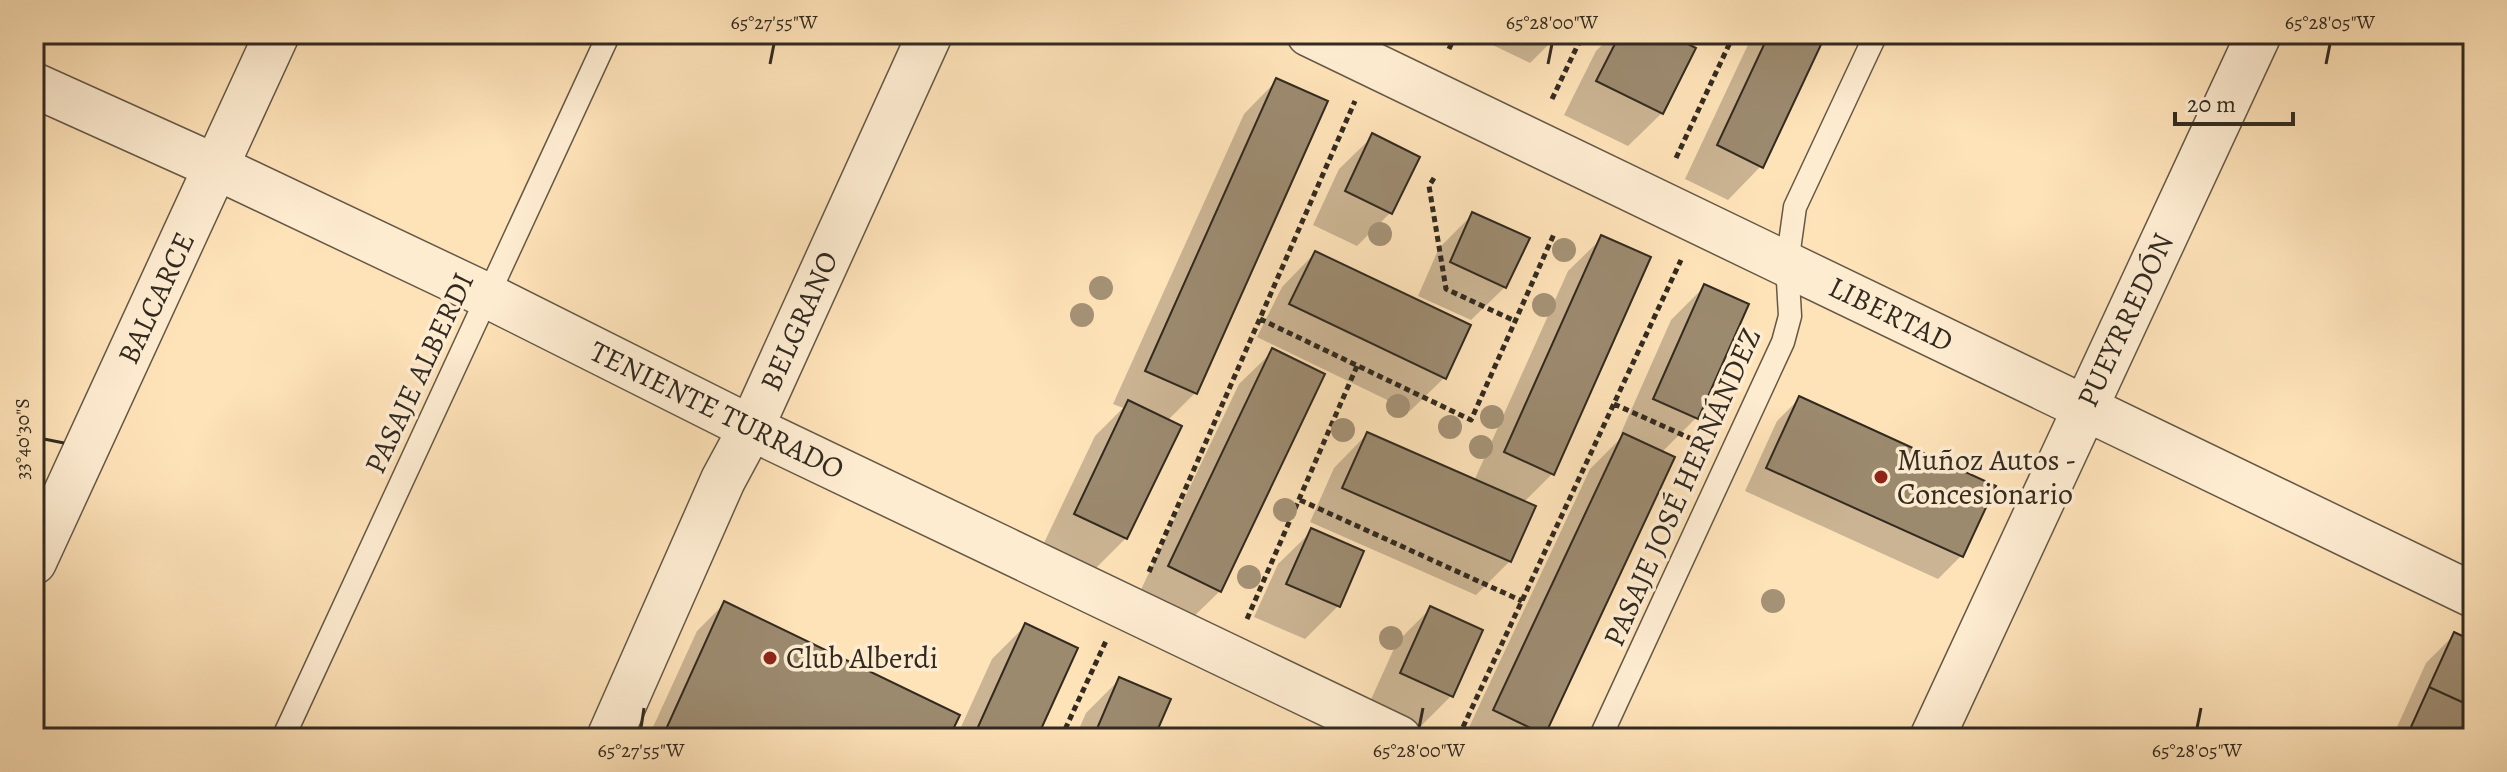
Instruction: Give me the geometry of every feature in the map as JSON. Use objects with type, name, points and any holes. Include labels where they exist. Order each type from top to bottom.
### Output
[{"type":"street","name":"BALCARCE","points":[[34,562],[277,34]]},
{"type":"street","name":"BELGRANO","points":[[609,738],[723,480],[751,428],[930,34]]},
{"type":"street","name":"LIBERTAD","points":[[1309,34],[2473,595]]},
{"type":"street","name":"PUEYRREDÓN","points":[[1932,738],[2259,34]]},
{"type":"street","name":"TENIENTE TURRADO","points":[[34,85],[488,296],[751,428],[1399,738]]},
{"type":"lane","name":"PASAJE ALBERDI","points":[[283,738],[609,34]]},
{"type":"lane","name":"PASAJE JOSÉ HERNÁNDEZ","points":[[1600,738],[1783,342],[1790,316],[1787,264],[1795,207],[1876,34]]},
{"type":"path","points":[[1449,49],[1456,34]]},
{"type":"path","points":[[1552,99],[1583,34]]},
{"type":"path","points":[[1676,158],[1734,34]]},
{"type":"path","points":[[1147,577],[1355,101]]},
{"type":"path","points":[[1434,178],[1429,186],[1446,289],[1515,321]]},
{"type":"path","points":[[1260,319],[1471,420],[1554,234]]},
{"type":"path","points":[[1463,727],[1683,255]]},
{"type":"path","points":[[1245,623],[1357,366]]},
{"type":"path","points":[[1614,404],[1703,444]]},
{"type":"path","points":[[1300,500],[1522,601]]},
{"type":"path","points":[[1061,738],[1106,639]]},
{"type":"building","points":[[1620,34],[1668,34],[1696,48],[1663,114],[1596,81]]},
{"type":"building","points":[[1769,34],[1826,34],[1763,168],[1717,145]]},
{"type":"building","points":[[1276,78],[1328,101],[1197,394],[1145,371]]},
{"type":"building","points":[[1372,133],[1420,157],[1392,214],[1345,191]]},
{"type":"building","points":[[1472,212],[1530,238],[1506,288],[1450,262]]},
{"type":"building","points":[[1601,235],[1651,257],[1554,475],[1504,452]]},
{"type":"building","points":[[1315,251],[1471,325],[1446,379],[1289,304]]},
{"type":"building","points":[[1704,284],[1749,304],[1698,419],[1653,399]]},
{"type":"building","points":[[1272,348],[1325,374],[1221,592],[1168,566]]},
{"type":"building","name":"Muñoz Autos - Concesionario","points":[[1799,396],[1996,486],[1963,557],[1766,468]]},
{"type":"building","points":[[1128,400],[1182,426],[1127,539],[1074,514]]},
{"type":"building","points":[[1367,432],[1536,506],[1511,562],[1342,488]]},
{"type":"building","points":[[1623,433],[1675,457],[1545,735],[1493,710]]},
{"type":"building","points":[[1311,528],[1364,551],[1340,607],[1286,584]]},
{"type":"building","name":"Club Alberdi","points":[[724,601],[960,715],[949,738],[662,738]]},
{"type":"building","points":[[1430,606],[1483,630],[1453,697],[1400,673]]},
{"type":"building","points":[[1025,623],[1078,648],[1037,738],[973,738]]},
{"type":"building","points":[[2454,632],[2473,641],[2473,707],[2429,687]]},
{"type":"building","points":[[1119,677],[1171,699],[1154,738],[1093,738]]},
{"type":"building","points":[[2429,687],[2473,707],[2473,738],[2406,738]]},
{"type":"place","name":"Muñoz Autos - Concesionario","points":[[1881,477]]},
{"type":"place","name":"Club Alberdi","points":[[770,658]]}]
